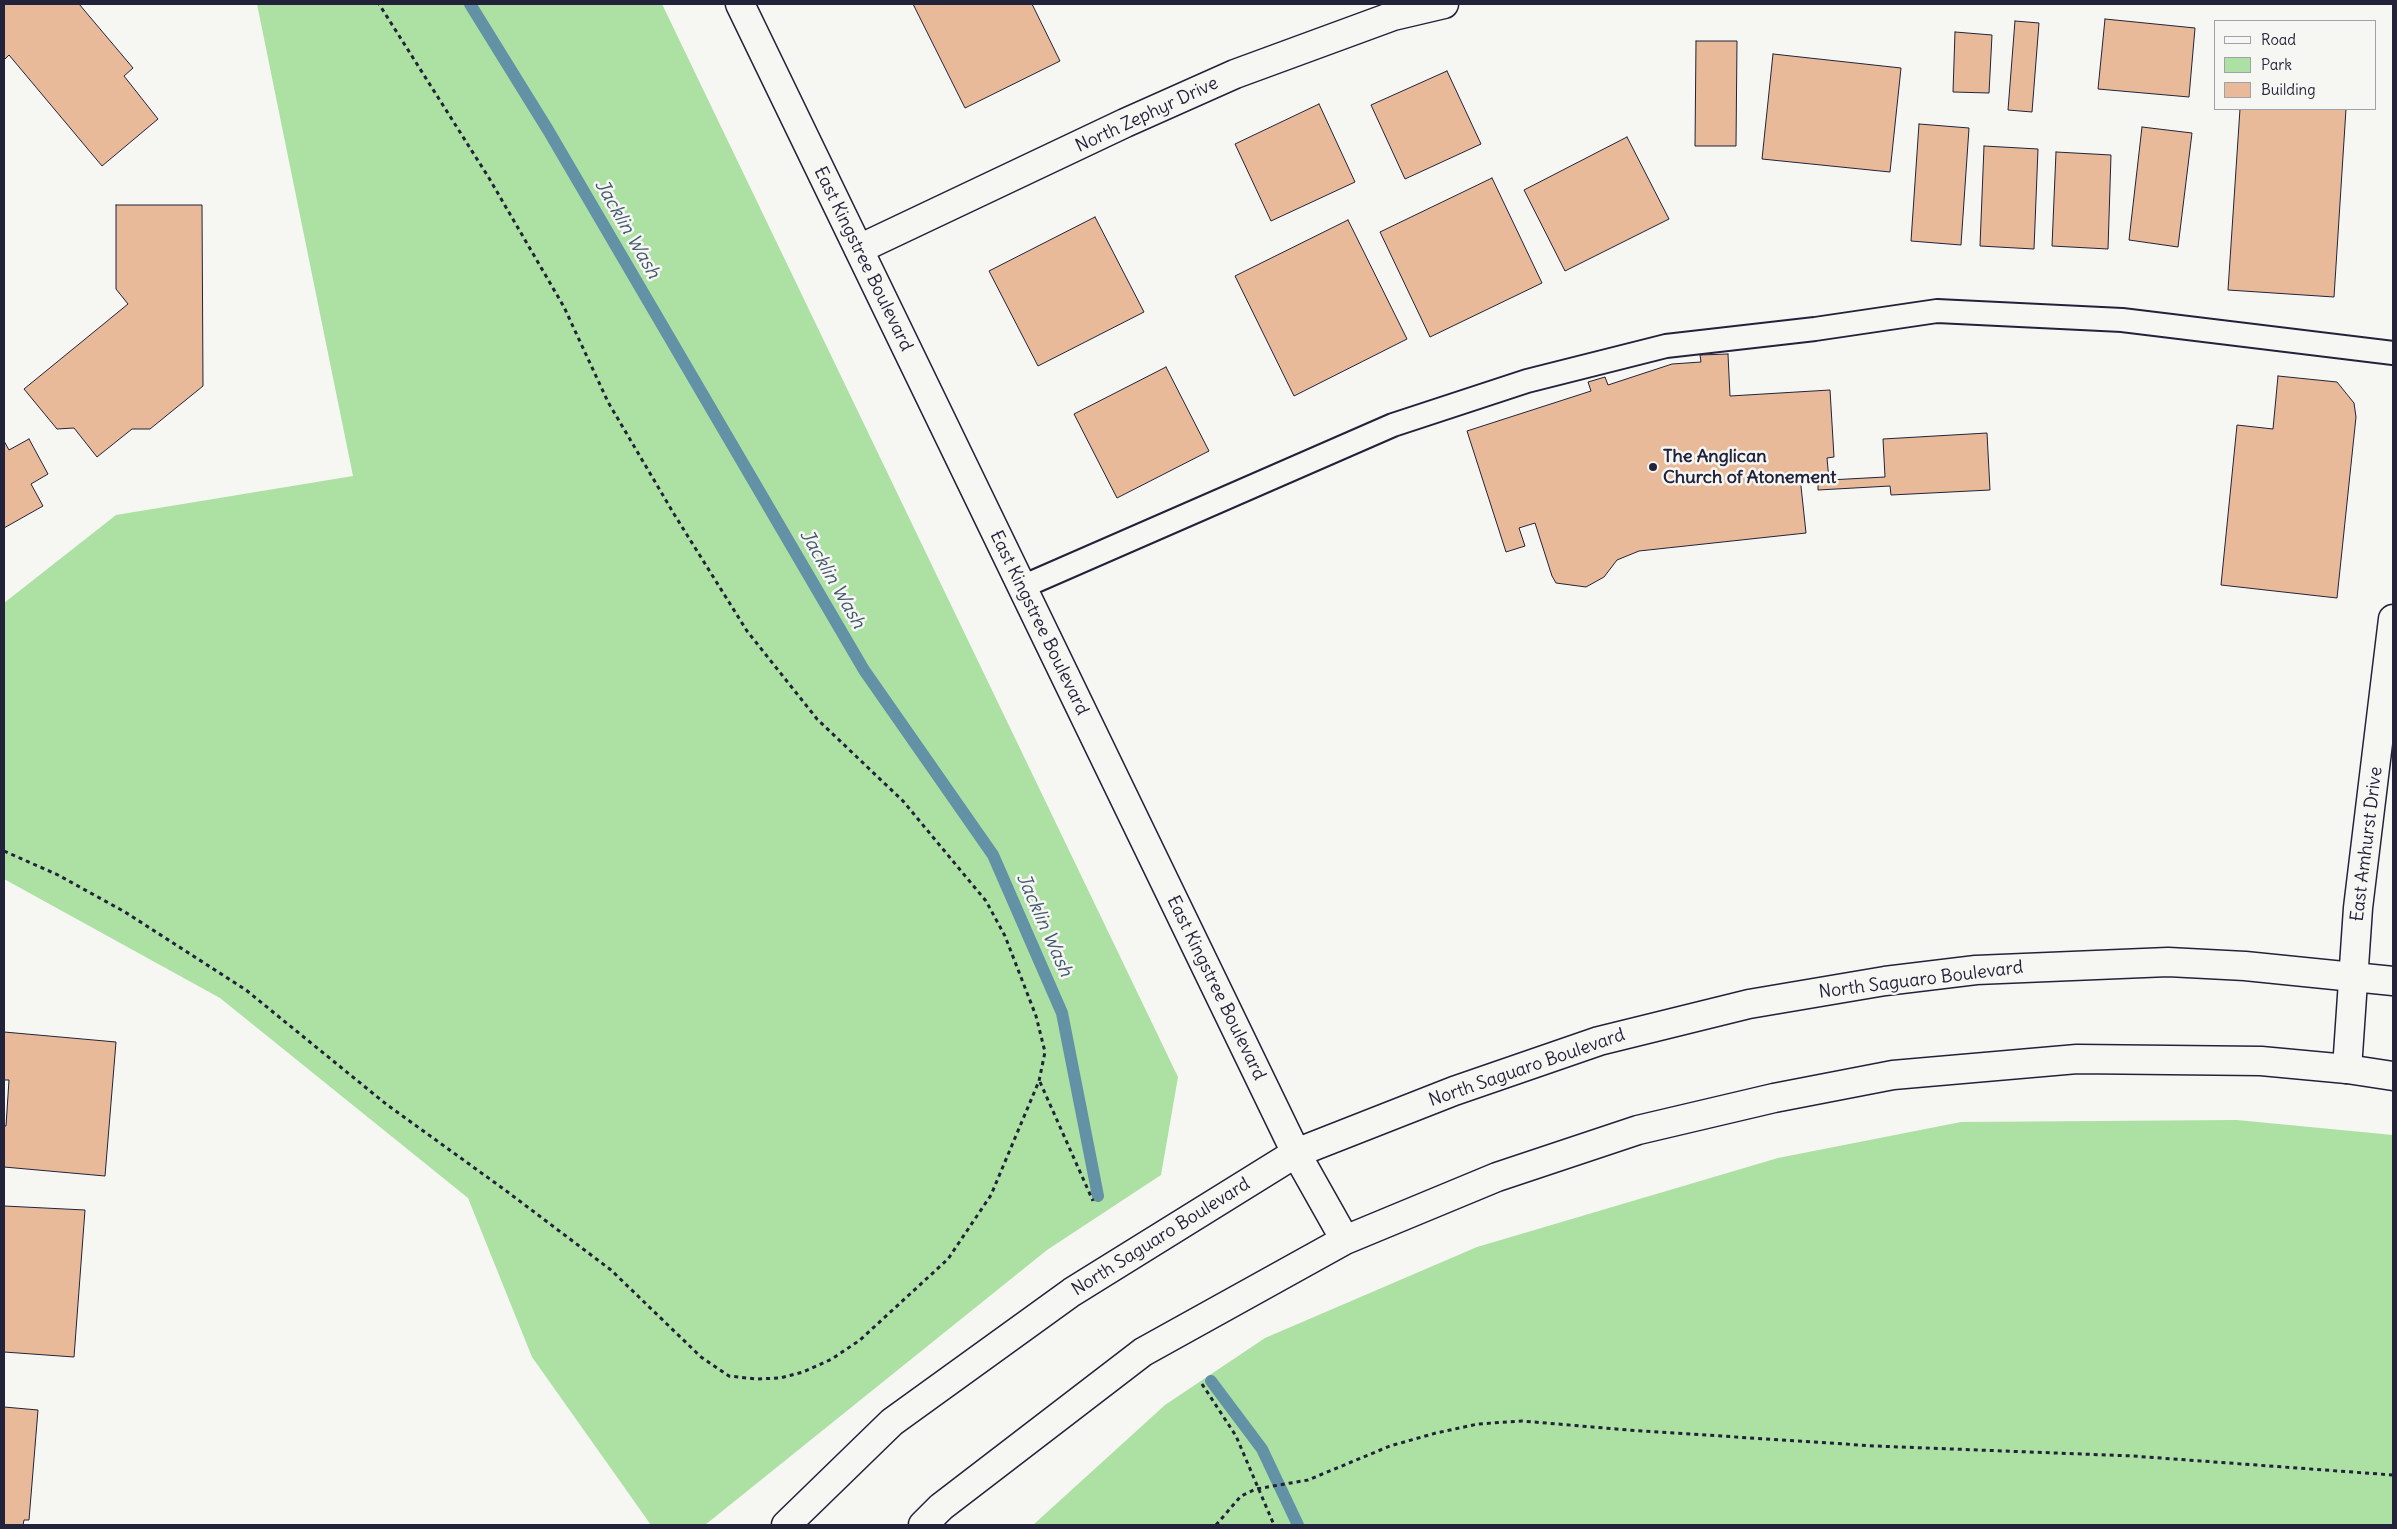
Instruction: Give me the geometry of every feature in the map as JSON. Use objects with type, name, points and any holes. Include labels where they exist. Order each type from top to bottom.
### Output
[{"type":"main road","name":"East Kingstree Boulevard","points":[[740,4],[1296,1152],[1345,1240]]},
{"type":"main road","name":"North Zephyr Drive","points":[[859,249],[1125,123],[1235,74],[1393,16],[1444,4]]},
{"type":"main road","name":"East Amhurst Drive","points":[[2348,1069],[2358,908],[2386,737],[2393,619]]},
{"type":"main road","name":"North Saguaro Boulevard","points":[[786,1525],[892,1422],[1072,1292],[1296,1152],[1454,1091],[1599,1041],[1749,1004],[1875,982],[1976,970],[2168,962],[2354,976],[2393,981]]},
{"type":"main road","points":[[923,1525],[941,1507],[1143,1352],[1345,1240],[1496,1177],[1638,1130],[1774,1098],[1893,1074],[2077,1058],[2261,1061],[2348,1069],[2393,1076]]},
{"type":"lane","points":[[1022,587],[1393,425],[1527,381],[1666,346],[1815,329],[1937,311],[2122,320],[2393,353]]},
{"type":"path","points":[[4,851],[58,875],[125,912],[246,990],[386,1104],[611,1270],[702,1357],[729,1376],[756,1379],[780,1378],[802,1372],[832,1359],[860,1340],[948,1259],[991,1196],[1039,1081],[1046,1052],[1036,1016],[1005,936],[986,901],[904,801],[817,719],[747,631],[674,514],[608,402],[564,308],[489,178],[380,4]]},
{"type":"path","points":[[1039,1081],[1094,1201]]},
{"type":"path","points":[[1202,1384],[1236,1436],[1256,1489],[1274,1525]]},
{"type":"path","points":[[1216,1525],[1241,1496],[1256,1489],[1308,1480],[1390,1446],[1436,1433],[1478,1424],[1522,1421],[1875,1446],[2133,1456],[2393,1475]]},
{"type":"green space","points":[[257,4],[662,4],[1178,1077],[1161,1175],[1047,1250],[705,1525],[651,1525],[532,1357],[468,1198],[220,998],[4,879],[4,603],[116,515],[353,476]]},
{"type":"green space","points":[[2237,1120],[2393,1135],[2393,1525],[1033,1525],[1165,1405],[1265,1338],[1477,1247],[1778,1158],[1961,1122]]},
{"type":"building","points":[[4,4],[79,4],[133,68],[124,76],[158,119],[102,166],[9,55],[4,60]]},
{"type":"building","points":[[913,4],[1032,4],[1060,61],[965,108]]},
{"type":"building","points":[[2105,19],[2195,28],[2189,97],[2098,89]]},
{"type":"building","points":[[2015,21],[2039,23],[2032,112],[2008,110]]},
{"type":"building","points":[[1955,32],[1992,35],[1989,93],[1953,92]]},
{"type":"building","points":[[1696,41],[1737,41],[1736,146],[1695,146]]},
{"type":"building","points":[[1773,54],[1901,68],[1890,172],[1762,159]]},
{"type":"building","points":[[1447,71],[1481,144],[1405,179],[1371,105]]},
{"type":"building","points":[[1319,104],[1355,182],[1271,221],[1235,144]]},
{"type":"building","points":[[2240,110],[2346,110],[2334,297],[2228,290]]},
{"type":"building","points":[[1919,124],[1969,128],[1961,245],[1911,241]]},
{"type":"building","points":[[2142,127],[2192,133],[2178,247],[2129,240]]},
{"type":"building","points":[[1627,137],[1669,219],[1565,271],[1524,190]]},
{"type":"building","points":[[1984,146],[2038,149],[2034,249],[1980,246]]},
{"type":"building","points":[[2056,152],[2111,155],[2108,249],[2052,246]]},
{"type":"building","points":[[1492,178],[1542,283],[1430,337],[1380,232]]},
{"type":"building","points":[[116,205],[202,205],[203,386],[150,429],[132,429],[97,457],[74,428],[57,429],[24,389],[128,304],[116,289]]},
{"type":"building","points":[[1095,217],[1144,312],[1038,366],[989,271]]},
{"type":"building","points":[[1348,220],[1407,339],[1294,396],[1235,276]]},
{"type":"building","name":"The Anglican Church of Atonement","points":[[1728,354],[1730,396],[1830,390],[1834,457],[1827,458],[1829,480],[1885,477],[1883,439],[1987,433],[1990,490],[1891,495],[1890,486],[1818,490],[1818,476],[1800,477],[1806,533],[1639,551],[1617,560],[1604,577],[1586,587],[1556,583],[1535,523],[1519,528],[1525,546],[1506,552],[1467,431],[1591,391],[1588,382],[1605,377],[1608,385],[1672,364],[1701,362],[1700,355]]},
{"type":"building","points":[[1166,367],[1209,451],[1117,498],[1074,414]]},
{"type":"building","points":[[2278,376],[2337,382],[2354,403],[2356,417],[2337,598],[2221,585],[2237,425],[2273,429]]},
{"type":"building","points":[[29,439],[48,474],[31,484],[43,506],[4,528],[4,441],[9,450]]},
{"type":"building","points":[[4,1032],[116,1042],[105,1176],[4,1167],[4,1126],[6,1126],[9,1080],[4,1080]]},
{"type":"building","points":[[4,1206],[85,1210],[74,1357],[4,1352]]},
{"type":"building","points":[[4,1407],[38,1410],[29,1520],[24,1520],[23,1525],[4,1525]]},
{"type":"waterway","name":"Jacklin Wash","points":[[470,4],[548,130],[864,670],[993,855],[1062,1013],[1098,1196]]},
{"type":"waterway","name":"Jacklin Wash","points":[[1211,1381],[1262,1449],[1298,1525]]},
{"type":"place","name":"The Anglican Church of Atonement","points":[[1653,467]]}]
